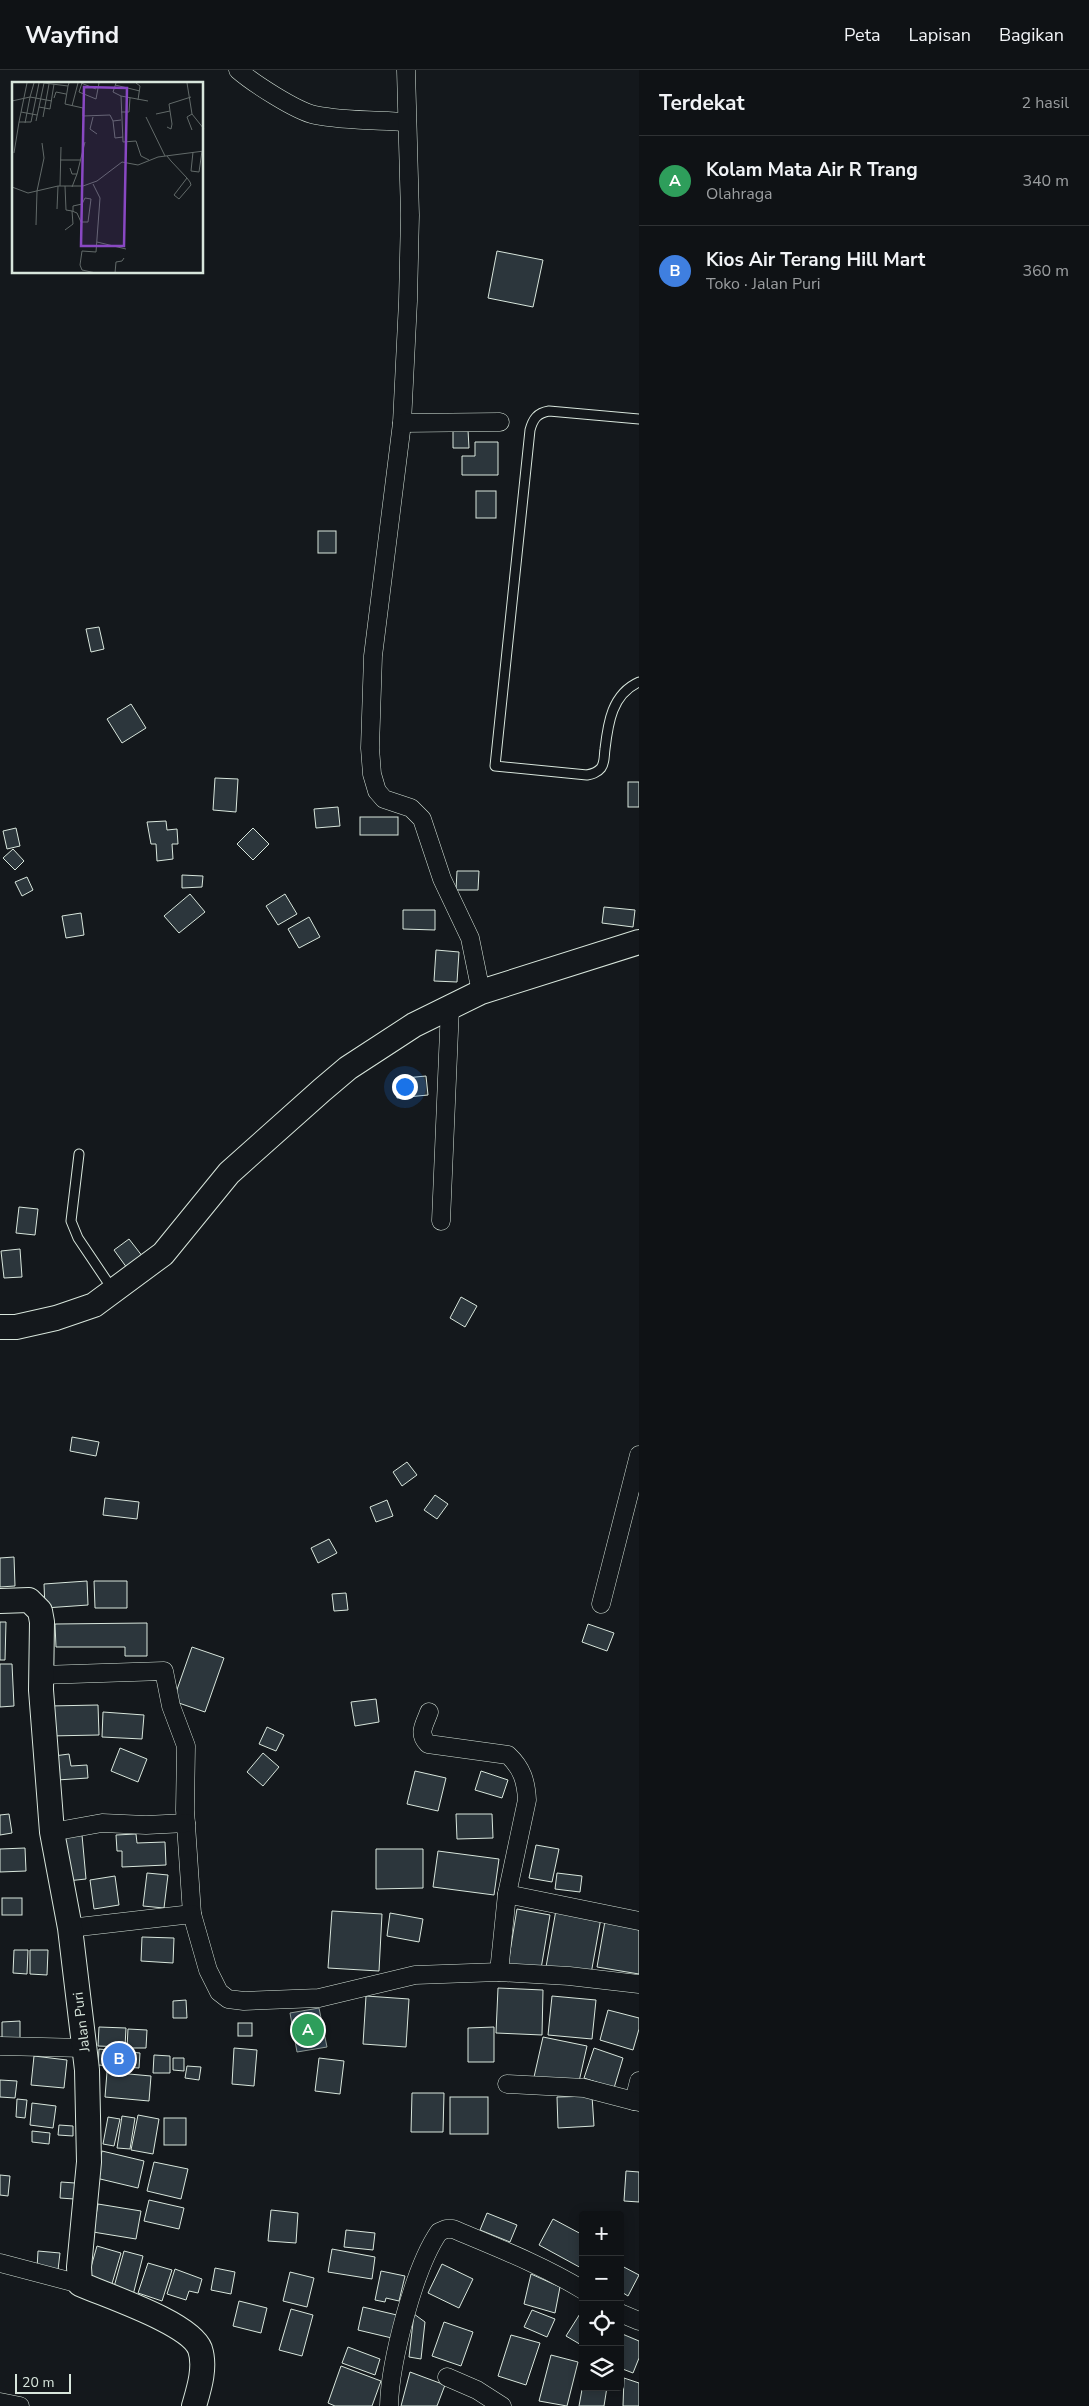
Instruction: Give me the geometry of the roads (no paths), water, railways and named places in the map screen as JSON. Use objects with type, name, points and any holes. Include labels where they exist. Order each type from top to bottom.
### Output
[{"type":"street","points":[[238,70],[299,109],[314,115],[407,122]]},
{"type":"street","points":[[406,70],[410,224],[402,423],[373,656],[370,748],[372,774],[376,791],[384,800],[411,808],[422,819],[442,879],[470,938],[481,992]]},
{"type":"street","points":[[402,423],[500,422]]},
{"type":"street","points":[[0,1326],[16,1327],[56,1318],[94,1305],[114,1291],[163,1254],[229,1173],[322,1090],[348,1068],[414,1025],[481,992],[639,942]]},
{"type":"street","points":[[442,1221],[450,1007]]},
{"type":"street","points":[[601,1604],[639,1455]]},
{"type":"street","name":"Jalan Puri","points":[[0,1601],[29,1600],[40,1611],[42,1622],[41,1674],[52,1832],[70,1928],[87,2070],[89,2162],[79,2267],[80,2284]]},
{"type":"street","points":[[41,1674],[164,1670],[171,1706],[186,1746],[186,1823],[192,1914],[208,1970],[219,1992],[228,1999],[244,2001],[319,1998],[415,1975],[498,1972],[569,1976],[639,1984]]},
{"type":"street","points":[[429,1712],[421,1732],[423,1739],[428,1744],[508,1755],[521,1770],[526,1785],[527,1800],[507,1894],[498,1972]]},
{"type":"street","points":[[52,1832],[102,1824],[146,1825],[186,1823]]},
{"type":"street","points":[[507,1894],[639,1921]]},
{"type":"street","points":[[70,1928],[192,1914]]},
{"type":"street","points":[[0,2046],[85,2048]]},
{"type":"street","points":[[507,2084],[584,2088],[637,2101],[639,2081]]},
{"type":"street","points":[[389,2406],[401,2330],[416,2283],[439,2232],[446,2229],[454,2229],[544,2268],[579,2288]]},
{"type":"street","points":[[0,2263],[80,2284],[161,2318],[189,2335],[199,2348],[202,2360],[201,2376],[194,2406]]},
{"type":"street","points":[[624,2315],[639,2321]]},
{"type":"street","points":[[447,2378],[477,2390],[502,2406]]},
{"type":"street","points":[[0,2402],[20,2406]]},
{"type":"lane","points":[[639,419],[549,412],[537,416],[532,422],[495,766],[587,775],[595,773],[604,762],[608,725],[614,705],[632,685],[639,682]]},
{"type":"lane","points":[[79,1154],[71,1221],[78,1238],[114,1291]]},
{"type":"water","points":[[319,2008],[327,2047],[297,2052],[290,2013]]},
{"type":"place","name":"Kolam Mata Air R Trang","points":[[308,2030]]},
{"type":"place","name":"Kios Air Terang Hill Mart","points":[[119,2059]]}]
